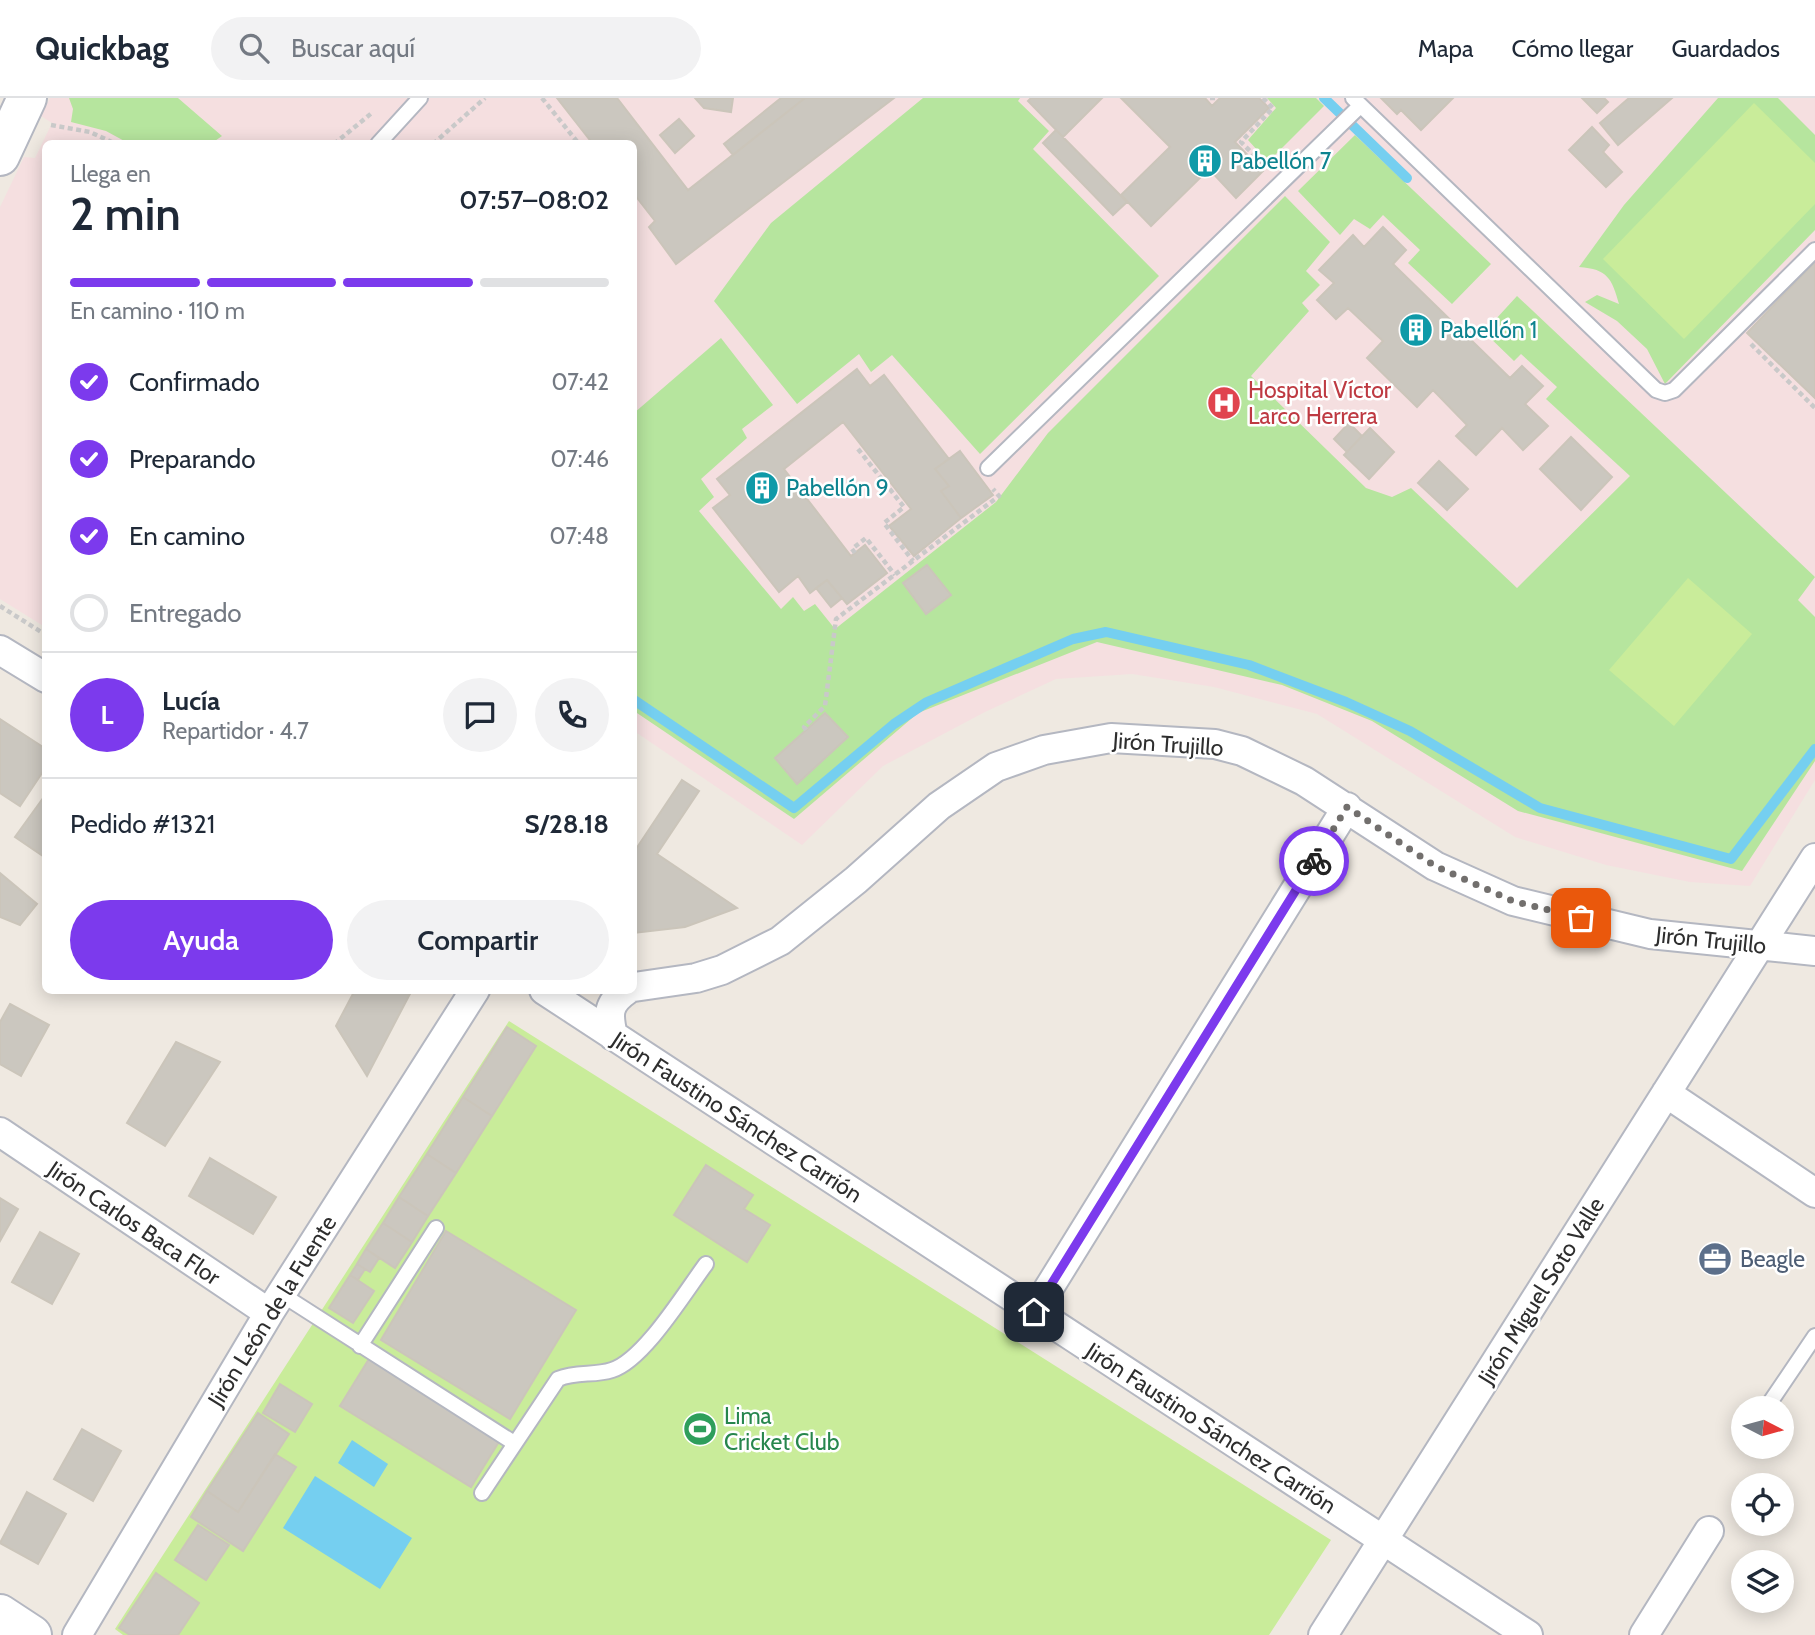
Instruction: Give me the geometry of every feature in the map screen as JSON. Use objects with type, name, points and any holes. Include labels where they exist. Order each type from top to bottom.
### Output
[{"type":"main road","points":[[0,1614],[33,1635]]},
{"type":"street","points":[[0,650],[42,676]]},
{"type":"street","name":"Jirón Trujillo","points":[[637,987],[696,978],[722,970],[780,941],[856,880],[939,806],[996,767],[1044,750],[1111,738],[1215,744],[1269,762],[1347,807],[1435,866],[1513,901],[1650,934],[1815,951]]},
{"type":"street","points":[[1034,1312],[1347,807]]},
{"type":"street","name":"Jirón Miguel Soto Valle","points":[[1323,1635],[1757,945],[1815,858]]},
{"type":"street","name":"Jirón León de la Fuente","points":[[77,1635],[275,1303],[472,994]]},
{"type":"street","name":"Jirón Faustino Sánchez Carrión","points":[[549,994],[1528,1635]]},
{"type":"street","points":[[613,1036],[608,1015],[613,1000],[621,994]]},
{"type":"street","points":[[1666,1093],[1815,1193]]},
{"type":"street","name":"Jirón Carlos Baca Flor","points":[[0,1132],[275,1303]]},
{"type":"street","points":[[1644,1635],[1709,1531]]},
{"type":"lane","points":[[382,140],[420,98]]},
{"type":"lane","points":[[988,468],[1339,127],[1356,105],[1656,390],[1665,394],[1674,390],[1815,250]]},
{"type":"lane","points":[[360,1346],[436,1228]]},
{"type":"lane","points":[[482,1493],[558,1378],[572,1373],[612,1370],[645,1347],[706,1264]]},
{"type":"lane","points":[[275,1303],[360,1346],[514,1443]]},
{"type":"lane","points":[[1774,1396],[1815,1336]]},
{"type":"path","points":[[438,140],[485,98]]},
{"type":"path","points":[[542,98],[576,140]]},
{"type":"path","points":[[1263,98],[1273,108],[1241,142],[1247,151],[1275,176]]},
{"type":"path","points":[[17,125],[90,132],[107,140]]},
{"type":"path","points":[[338,140],[352,128]]},
{"type":"path","points":[[1750,342],[1815,408]]},
{"type":"path","points":[[858,449],[906,509],[884,523],[913,561]]},
{"type":"path","points":[[855,553],[852,549],[866,538],[895,576]]},
{"type":"path","points":[[0,606],[42,632]]},
{"type":"shaded area","name":"Hospital Víctor Larco Herrera","points":[[50,98],[1815,98],[1815,780],[1750,886],[1690,882],[1606,865],[1515,837],[1317,714],[1214,687],[1132,674],[1056,679],[985,712],[883,766],[802,845],[637,733],[637,140],[44,140],[52,123],[41,116]]},
{"type":"shaded area","name":"Hospital Víctor Larco Herrera","points":[[42,144],[42,625],[0,599],[0,207],[24,157],[35,158]]},
{"type":"green space","points":[[69,98],[178,98],[222,136],[216,140],[122,140],[106,131],[71,122],[73,109]]},
{"type":"green space","points":[[923,98],[1020,98],[1018,101],[1049,131],[1033,149],[1159,276],[980,454],[892,355],[871,372],[859,354],[797,404],[714,301],[771,223]]},
{"type":"green space","points":[[1267,98],[1316,98],[1324,106],[1268,162],[1248,140],[1276,108]]},
{"type":"green space","points":[[1718,98],[1778,98],[1815,135],[1815,230],[1665,384],[1647,349],[1617,321],[1585,302],[1597,295],[1619,304],[1611,282],[1603,273],[1579,267],[1624,205]]},
{"type":"green space","points":[[1754,103],[1815,163],[1815,204],[1684,339],[1603,259]]},
{"type":"green space","points":[[1355,135],[1491,264],[1452,304],[1408,263],[1420,250],[1383,215],[1370,229],[1354,219],[1340,235],[1298,191]]},
{"type":"green space","points":[[1285,196],[1330,242],[1306,271],[1320,285],[1302,303],[1309,311],[1251,376],[1366,488],[1392,497],[1411,488],[1517,588],[1630,476],[1546,399],[1557,387],[1521,354],[1514,361],[1484,332],[1517,296],[1815,577],[1798,600],[1815,617],[1815,761],[1742,871],[1518,811],[1372,721],[1282,685],[1097,642],[918,713],[794,819],[637,713],[637,410],[721,338],[773,405],[742,429],[747,438],[701,479],[714,497],[699,511],[781,609],[793,597],[804,611],[815,604],[835,629],[996,502],[1048,433]]},
{"type":"green space","points":[[1688,578],[1752,634],[1674,726],[1609,670]]},
{"type":"green space","name":"Lima Cricket Club","points":[[509,1021],[1331,1540],[1269,1635],[123,1635],[115,1629]]},
{"type":"water","points":[[352,1440],[388,1464],[374,1487],[338,1463]]},
{"type":"water","points":[[315,1476],[412,1538],[380,1589],[283,1528]]},
{"type":"building","points":[[557,98],[617,98],[688,190],[805,98],[894,98],[676,264],[649,227],[655,221],[637,198],[637,140],[590,140]]},
{"type":"building","points":[[695,98],[733,98],[731,112],[704,108]]},
{"type":"building","points":[[781,98],[805,98],[733,155],[724,144]]},
{"type":"building","points":[[1031,98],[1102,98],[1063,137],[1028,101]]},
{"type":"building","name":"Pabellón 7","points":[[1121,98],[1205,98],[1212,106],[1220,98],[1259,98],[1269,108],[1235,142],[1263,171],[1236,198],[1209,169],[1151,226],[1121,195],[1170,147]]},
{"type":"building","points":[[1381,98],[1453,98],[1421,130],[1401,110],[1397,114]]},
{"type":"building","points":[[1582,98],[1604,98],[1608,102],[1597,113]]},
{"type":"building","points":[[1629,98],[1672,98],[1618,145],[1600,123]]},
{"type":"building","points":[[679,119],[694,136],[675,153],[660,135]]},
{"type":"building","points":[[1592,127],[1609,145],[1603,152],[1622,172],[1606,187],[1569,150]]},
{"type":"building","points":[[1056,130],[1127,202],[1113,215],[1043,143]]},
{"type":"building","name":"Pabellón 1","points":[[1383,227],[1406,250],[1393,264],[1510,378],[1522,366],[1543,386],[1525,404],[1548,426],[1523,450],[1502,428],[1476,455],[1456,436],[1467,425],[1433,390],[1417,407],[1367,358],[1383,341],[1348,308],[1336,319],[1317,300],[1334,283],[1319,270],[1353,235],[1364,247]]},
{"type":"building","points":[[1815,262],[1815,398],[1747,333]]},
{"type":"building","name":"Pabellón 9","points":[[857,369],[870,386],[884,375],[949,459],[935,469],[949,486],[941,491],[961,518],[914,556],[889,526],[911,509],[843,422],[784,469],[851,556],[865,545],[887,573],[847,604],[827,580],[810,593],[798,576],[779,592],[713,508],[730,495],[717,479]]},
{"type":"building","points":[[1349,423],[1362,436],[1347,452],[1334,439]]},
{"type":"building","points":[[1370,428],[1394,452],[1369,479],[1344,455]]},
{"type":"building","points":[[1571,437],[1612,477],[1581,510],[1540,469]]},
{"type":"building","points":[[960,451],[993,495],[961,518],[941,491],[949,486],[935,469]]},
{"type":"building","points":[[1439,461],[1468,489],[1447,510],[1418,483]]},
{"type":"building","points":[[927,565],[951,595],[926,614],[903,583]]},
{"type":"building","points":[[827,580],[842,598],[831,607],[816,588]]},
{"type":"building","points":[[825,713],[848,737],[797,784],[775,758]]},
{"type":"building","points":[[0,719],[42,746],[42,773],[20,806],[0,793]]},
{"type":"building","points":[[682,780],[699,791],[657,854],[737,908],[685,927],[637,933],[637,848]]},
{"type":"building","points":[[42,800],[42,855],[15,837]]},
{"type":"building","points":[[0,873],[37,904],[20,925],[0,917]]},
{"type":"building","points":[[353,994],[410,994],[367,1076],[336,1026]]},
{"type":"building","points":[[10,1004],[49,1025],[21,1076],[0,1064],[0,1022]]},
{"type":"building","points":[[507,1027],[536,1046],[492,1116],[463,1097]]},
{"type":"building","points":[[176,1042],[220,1062],[165,1146],[127,1123]]},
{"type":"building","points":[[463,1097],[492,1116],[456,1173],[427,1154]]},
{"type":"building","points":[[427,1154],[456,1173],[428,1216],[399,1197]]},
{"type":"building","points":[[210,1158],[276,1197],[253,1234],[189,1196]]},
{"type":"building","points":[[706,1165],[753,1195],[744,1209],[770,1225],[747,1262],[674,1215]]},
{"type":"building","points":[[399,1197],[428,1216],[412,1242],[383,1223]]},
{"type":"building","points":[[0,1198],[18,1209],[0,1241]]},
{"type":"building","points":[[383,1223],[412,1242],[395,1268],[366,1249]]},
{"type":"building","points":[[446,1231],[576,1310],[510,1419],[381,1340]]},
{"type":"building","points":[[40,1232],[79,1254],[52,1304],[12,1282]]},
{"type":"building","points":[[366,1249],[379,1258],[370,1272],[357,1264]]},
{"type":"building","points":[[357,1264],[365,1269],[358,1280],[350,1275]]},
{"type":"building","points":[[350,1275],[374,1291],[353,1323],[329,1308]]},
{"type":"building","points":[[369,1359],[500,1440],[471,1487],[340,1406]]},
{"type":"building","points":[[280,1384],[312,1404],[295,1432],[263,1413]]},
{"type":"building","points":[[258,1413],[289,1434],[238,1512],[207,1491]]},
{"type":"building","points":[[82,1429],[121,1451],[93,1501],[54,1479]]},
{"type":"building","points":[[275,1454],[296,1467],[243,1551],[191,1517],[207,1491],[238,1512]]},
{"type":"building","points":[[27,1492],[66,1514],[38,1564],[0,1543]]},
{"type":"building","points":[[198,1525],[229,1545],[206,1580],[175,1560]]},
{"type":"building","points":[[156,1573],[199,1603],[178,1635],[130,1635],[119,1628]]},
{"type":"waterway","points":[[1324,98],[1407,178]]},
{"type":"waterway","points":[[637,702],[794,808],[894,724],[927,702],[1073,639],[1106,632],[1249,665],[1346,702],[1410,731],[1540,808],[1731,859],[1815,749]]},
{"type":"way so far","points":[[1314,861],[1347,807],[1435,866],[1513,901],[1581,918]]},
{"type":"place","name":"Pabellón 7","points":[[1205,161]]},
{"type":"place","name":"Pabellón 1","points":[[1416,330]]},
{"type":"place","name":"Hospital Víctor Larco Herrera","points":[[1224,403]]},
{"type":"place","name":"Pabellón 9","points":[[762,488]]},
{"type":"place","name":"Beagle","points":[[1715,1259]]},
{"type":"place","name":"Lima Cricket Club","points":[[700,1429]]},
{"type":"route","points":[[1034,1312],[1314,861]]}]
